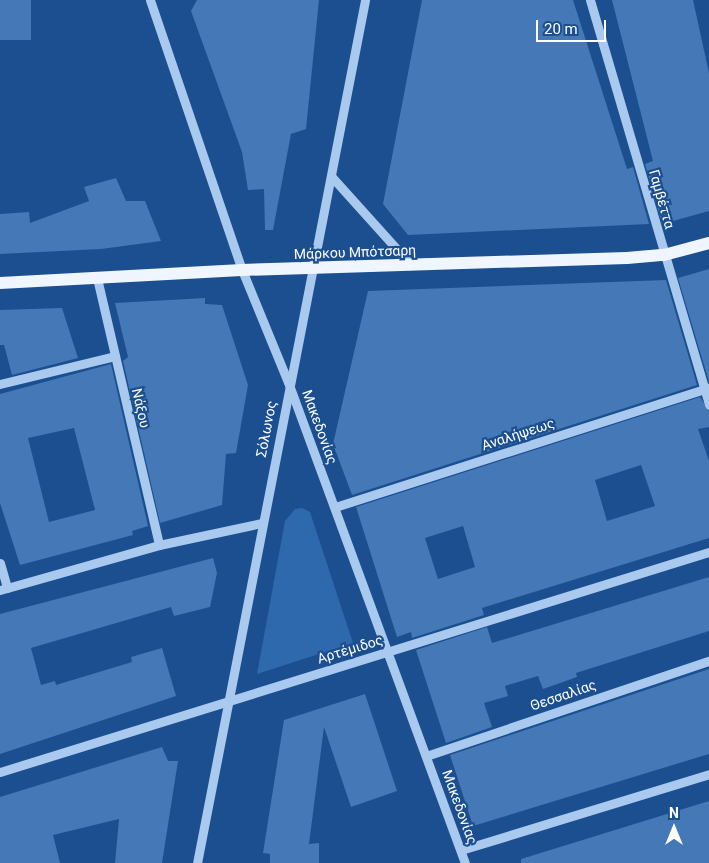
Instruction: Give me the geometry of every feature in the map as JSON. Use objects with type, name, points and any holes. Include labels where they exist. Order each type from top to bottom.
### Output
[{"type":"main road","name":"Μάρκου Μπότσαρη","points":[[0,282],[242,270],[664,255],[709,243]]},
{"type":"street","name":"Μακεδονίας","points":[[150,0],[242,270],[288,382],[385,653],[426,756],[465,863]]},
{"type":"street","name":"Σόλωνος","points":[[197,863],[288,382],[314,268],[365,0]]},
{"type":"street","name":"Γαμβέττα","points":[[590,0],[664,255],[706,389],[709,405]]},
{"type":"street","points":[[331,176],[411,265]]},
{"type":"street","name":"Νάξου","points":[[97,278],[159,545]]},
{"type":"street","points":[[0,384],[115,356]]},
{"type":"street","name":"Αναλήψεως","points":[[334,507],[706,389]]},
{"type":"street","points":[[0,564],[4,589],[159,545],[262,523]]},
{"type":"street","name":"Αρτέμιδος","points":[[0,772],[709,552]]},
{"type":"street","name":"Θεσσαλίας","points":[[426,756],[709,660]]},
{"type":"street","points":[[461,850],[709,774]]},
{"type":"shaded area","points":[[302,508],[310,512],[353,643],[257,674],[285,521],[295,509]]},
{"type":"building","points":[[0,0],[31,0],[31,40],[0,40]]},
{"type":"building","points":[[197,0],[319,0],[306,129],[291,134],[273,230],[265,230],[264,189],[248,190],[242,152],[191,11]]},
{"type":"building","points":[[422,0],[573,0],[627,169],[633,167],[649,224],[408,235],[383,204]]},
{"type":"building","points":[[612,0],[693,0],[709,73],[709,211],[662,224],[645,164],[653,161]]},
{"type":"building","points":[[116,178],[126,201],[145,201],[161,241],[101,249],[0,254],[0,214],[29,212],[30,223],[89,201],[84,187]]},
{"type":"building","points":[[709,269],[709,382],[678,278]]},
{"type":"building","points":[[666,280],[697,385],[352,495],[333,444],[368,291]]},
{"type":"building","points":[[205,298],[205,304],[222,305],[248,385],[236,453],[226,454],[222,505],[160,523],[123,361],[128,357],[115,303]]},
{"type":"building","points":[[62,308],[78,358],[12,375],[4,345],[0,345],[0,310]]},
{"type":"building","points":[[111,364],[148,526],[132,531],[133,535],[20,565],[0,503],[0,394]],"holes":[[[74,428],[95,510],[49,522],[28,438]]]},
{"type":"building","points":[[700,397],[709,411],[709,427],[698,429],[709,461],[709,538],[482,608],[484,615],[412,638],[411,632],[397,637],[356,507]],"holes":[[[641,465],[655,506],[607,521],[595,480]],[[463,526],[475,567],[438,579],[425,538]]]},
{"type":"building","points":[[213,558],[217,573],[210,607],[174,616],[171,607],[31,648],[41,685],[55,681],[56,685],[132,662],[131,657],[162,648],[176,696],[0,754],[0,614]]},
{"type":"building","points":[[709,577],[709,631],[576,673],[577,677],[543,689],[538,676],[505,686],[508,696],[484,703],[492,727],[446,743],[416,650],[487,627],[492,643]]},
{"type":"building","points":[[709,669],[709,754],[473,826],[450,755]]},
{"type":"building","points":[[365,694],[397,791],[351,807],[324,727],[309,844],[319,843],[319,863],[270,863],[270,854],[263,853],[284,720]]},
{"type":"building","points":[[162,747],[168,761],[178,761],[162,863],[115,863],[119,819],[53,835],[60,863],[0,863],[0,797]]},
{"type":"building","points":[[709,801],[709,863],[521,863],[521,859]]}]
